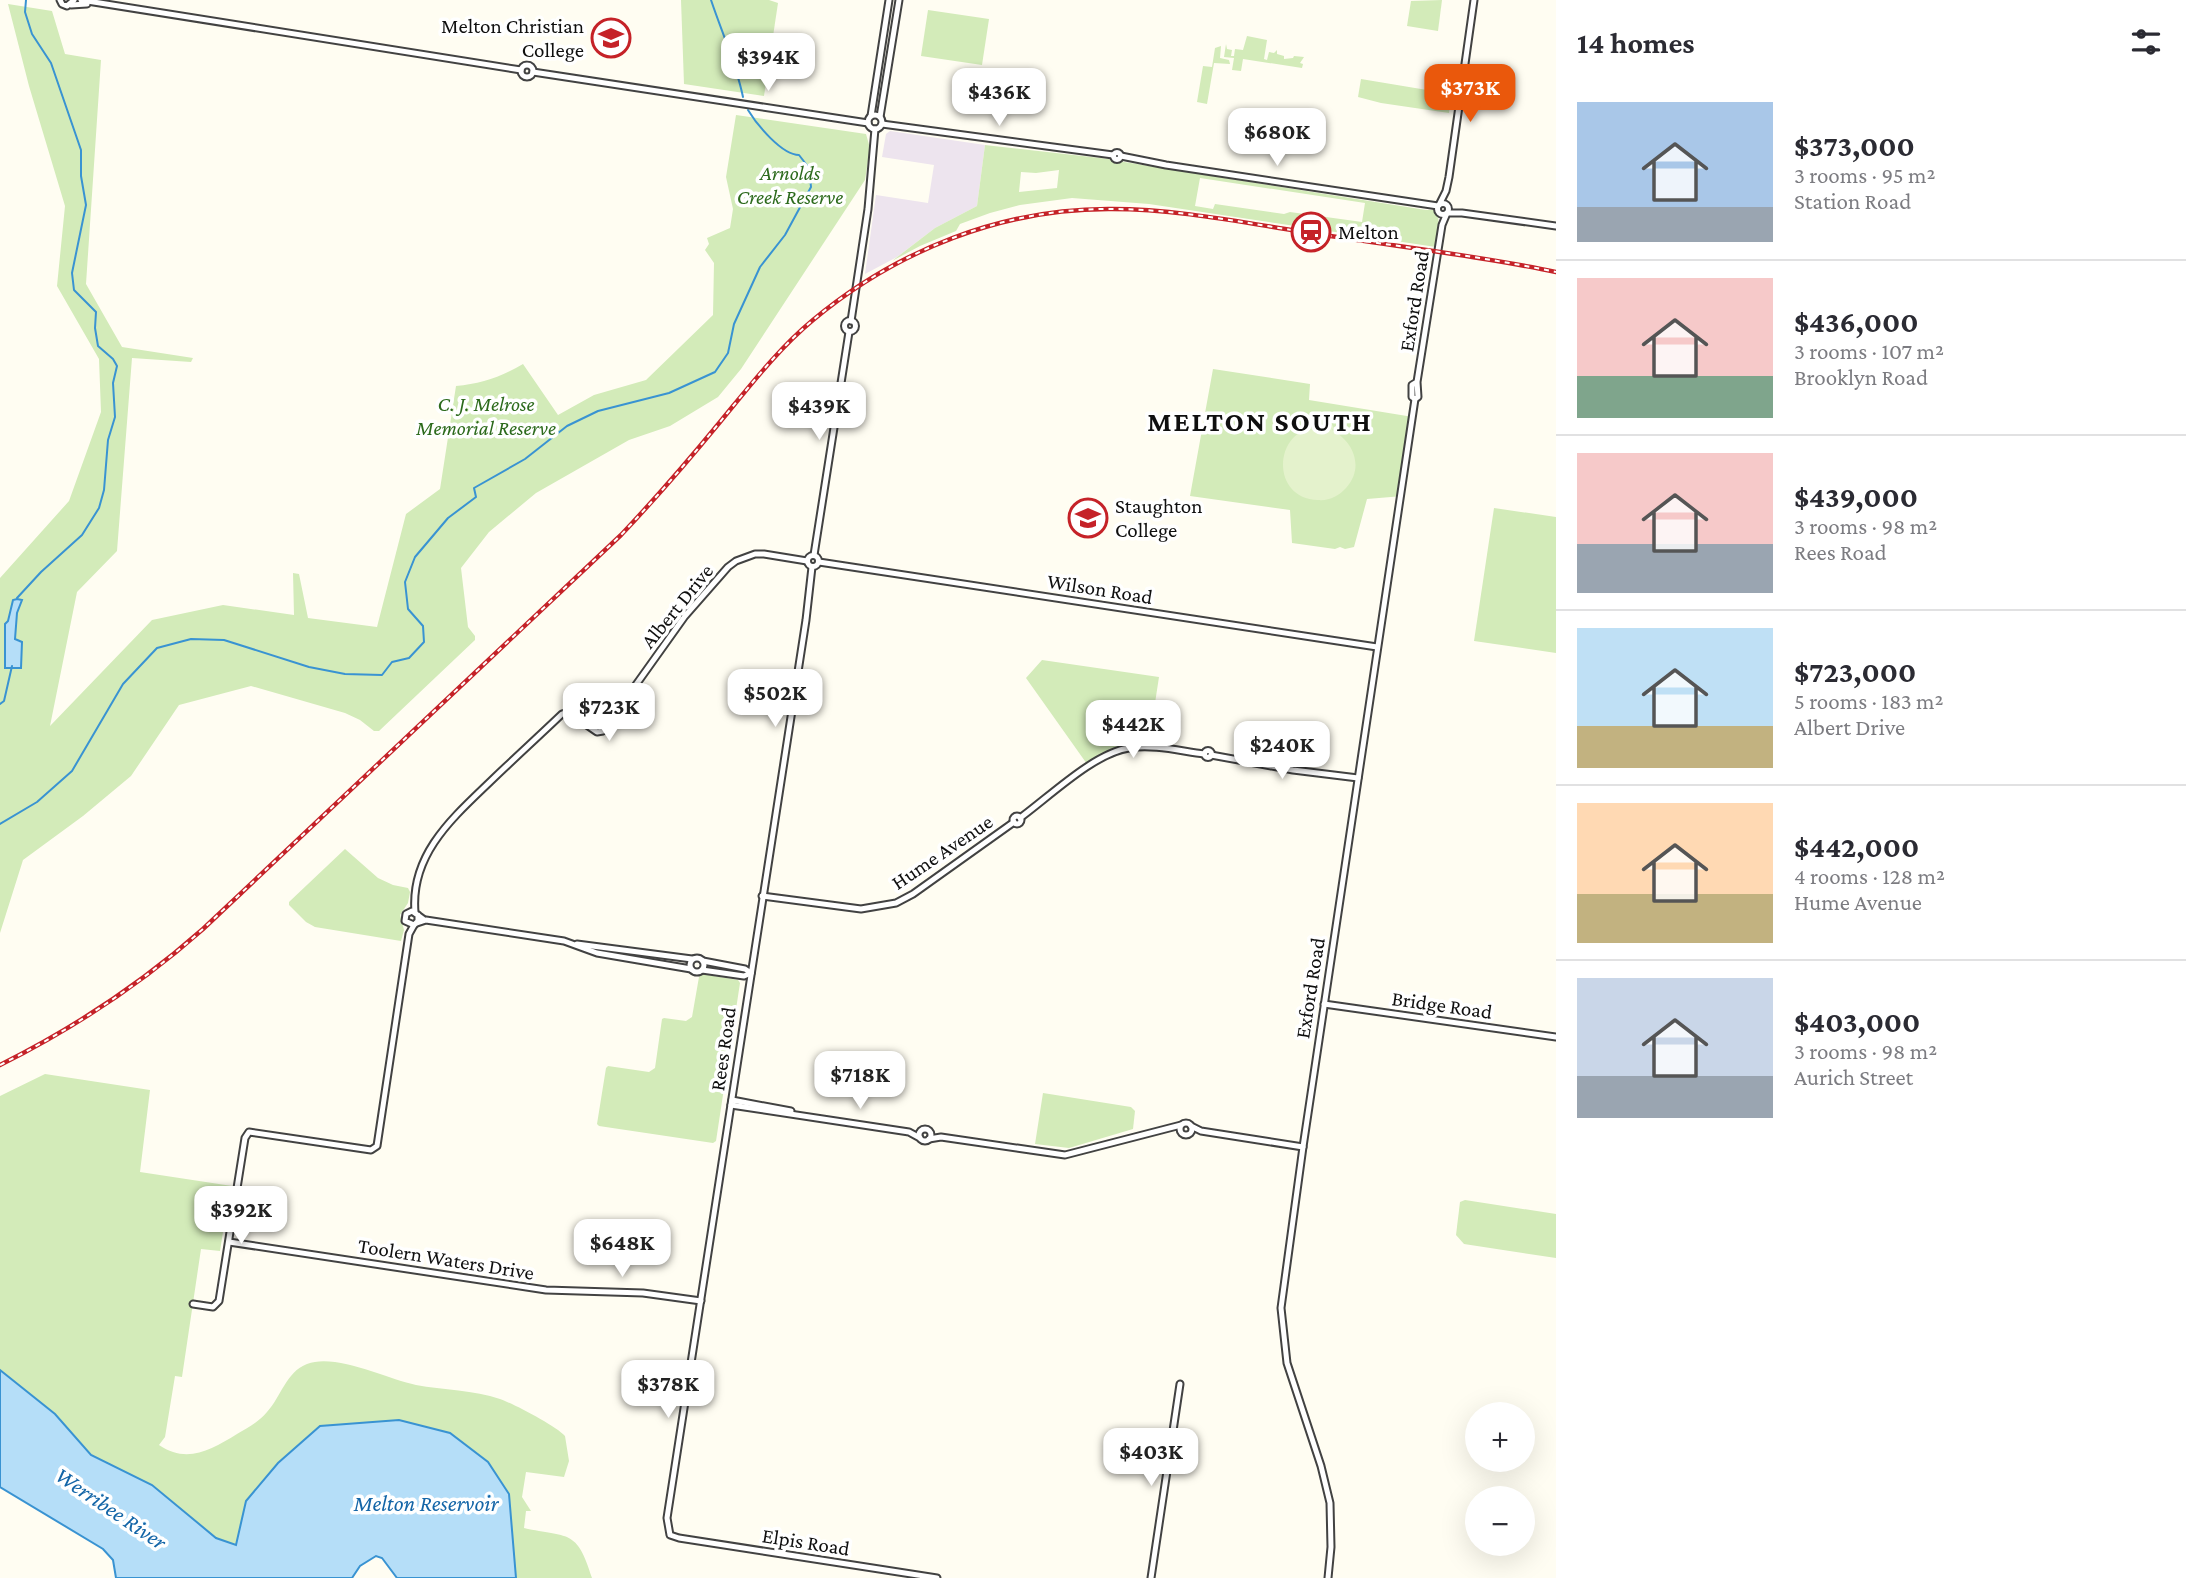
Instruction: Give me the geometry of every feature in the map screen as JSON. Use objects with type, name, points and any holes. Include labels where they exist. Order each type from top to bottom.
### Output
[{"type":"street","points":[[54,0],[62,3],[94,3]]},
{"type":"street","points":[[81,0],[521,70],[521,74],[526,77],[533,72],[869,119],[875,115],[881,120],[1113,155],[1117,159],[1121,156],[1556,226]]},
{"type":"street","points":[[875,130],[869,127],[869,119],[889,0]]},
{"type":"street","points":[[814,555],[807,561],[812,567],[819,562],[814,555],[849,332],[856,327],[851,321],[868,209],[875,130],[881,120],[898,0]]},
{"type":"street","points":[[1447,210],[1446,191],[1474,0]]},
{"type":"street","points":[[1439,208],[1446,191]]},
{"type":"street","points":[[1439,208],[1443,203],[1447,210]]},
{"type":"street","name":"Exford Road","points":[[1439,208],[1442,225]]},
{"type":"street","name":"Exford Road","points":[[1328,1578],[1331,1522],[1326,1484],[1287,1363],[1281,1322],[1285,1264],[1415,399],[1418,397],[1417,382],[1442,225],[1447,210]]},
{"type":"street","name":"Albert Drive","points":[[418,916],[414,903],[425,859],[433,842],[450,821],[565,712],[597,732],[603,731],[685,616],[736,561],[755,554],[807,561]]},
{"type":"street","name":"Wilson Road","points":[[819,562],[1377,647]]},
{"type":"street","name":"Rees Road","points":[[670,1535],[667,1518],[812,567]]},
{"type":"street","name":"Hume Avenue","points":[[762,895],[861,909],[896,903],[913,894],[1014,822],[1019,823],[1020,818],[1087,768],[1116,751],[1130,747],[1208,754],[1293,770],[1358,778]]},
{"type":"street","points":[[193,1304],[211,1307],[218,1304],[245,1138],[249,1132],[371,1150],[376,1148],[409,934],[418,916]]},
{"type":"street","points":[[413,924],[405,918],[418,916],[574,944],[698,958],[746,969],[751,973],[744,976],[702,970],[696,972],[597,953],[574,944]]},
{"type":"street","points":[[691,969],[692,959]]},
{"type":"street","points":[[702,970],[703,961]]},
{"type":"street","name":"Bridge Road","points":[[1324,1004],[1556,1037]]},
{"type":"street","points":[[731,1103],[783,1108],[800,1115],[920,1134],[924,1141],[941,1137],[1065,1156],[1181,1128],[1186,1123],[1191,1130]]},
{"type":"street","points":[[1181,1128],[1185,1135],[1191,1130],[1201,1131],[1303,1147]]},
{"type":"street","points":[[920,1134],[926,1129],[941,1137]]},
{"type":"street","points":[[929,1139],[930,1131]]},
{"type":"street","name":"Toolern Waters Drive","points":[[229,1242],[546,1290],[643,1293],[701,1301]]},
{"type":"street","points":[[1151,1577],[1180,1384]]},
{"type":"street","name":"Elpis Road","points":[[670,1535],[937,1578]]},
{"type":"shaded area","points":[[890,131],[985,145],[977,206],[935,228],[897,257],[865,274],[876,195],[928,203],[934,165],[882,157],[886,134]]},
{"type":"green space","points":[[681,0],[769,0],[778,3],[764,96],[684,84]]},
{"type":"green space","points":[[1442,0],[1438,31],[1407,26],[1411,1]]},
{"type":"green space","name":"Arnolds Creek Reserve","points":[[8,4],[52,11],[65,54],[101,60],[86,284],[122,347],[193,358],[191,362],[132,358],[117,551],[77,592],[50,726],[152,620],[223,605],[294,615],[293,573],[299,574],[308,618],[377,627],[406,514],[440,489],[456,386],[491,379],[523,364],[558,415],[594,395],[646,380],[713,315],[714,263],[705,250],[709,244],[707,238],[730,228],[733,209],[726,177],[736,115],[866,134],[870,148],[865,180],[741,369],[718,397],[670,426],[629,440],[536,493],[489,532],[461,568],[468,627],[475,640],[379,731],[374,731],[345,713],[251,686],[179,705],[131,776],[83,816],[23,860],[0,933],[0,578],[69,501],[101,412],[99,359],[57,286],[65,206]]},
{"type":"green space","points":[[928,10],[989,19],[982,65],[921,56]]},
{"type":"green space","points":[[1247,36],[1267,40],[1264,59],[1267,60],[1269,52],[1274,53],[1277,50],[1277,54],[1284,56],[1284,59],[1304,57],[1300,63],[1303,64],[1302,68],[1243,59],[1241,71],[1232,70],[1234,58],[1224,57],[1226,44],[1227,49],[1232,50],[1231,56],[1234,56],[1235,49],[1243,50]]},
{"type":"green space","points":[[1221,46],[1220,58],[1229,60],[1230,64],[1214,63],[1207,104],[1197,102],[1203,66],[1212,67],[1215,48]]},
{"type":"green space","points":[[1361,79],[1451,94],[1449,113],[1358,97]]},
{"type":"green space","points":[[985,145],[1109,159],[1113,162],[1435,210],[1438,228],[1436,247],[1149,204],[1072,198],[1020,205],[990,213],[960,224],[956,231],[892,261],[935,228],[977,206]],"holes":[[[1059,170],[1057,188],[1019,192],[1021,172]],[[1200,178],[1365,203],[1362,222],[1215,204],[1213,209],[1195,206]]]},
{"type":"green space","points":[[1213,369],[1310,384],[1309,400],[1413,417],[1403,496],[1367,499],[1354,547],[1335,549],[1292,543],[1290,510],[1190,496]]},
{"type":"green space","points":[[1326,414],[1334,428],[1332,430],[1351,448],[1355,472],[1352,480],[1340,493],[1330,499],[1318,500],[1301,496],[1290,487],[1284,474],[1283,460],[1287,447],[1296,436],[1308,429],[1325,428],[1320,417]]},
{"type":"green space","points":[[1494,508],[1556,517],[1556,653],[1474,641]]},
{"type":"green space","points":[[1042,660],[1159,677],[1149,742],[1115,748],[1087,764],[1026,678]]},
{"type":"green space","points":[[345,849],[378,878],[408,888],[408,903],[400,915],[404,930],[401,941],[315,927],[289,905],[289,902]]},
{"type":"green space","points":[[702,974],[738,980],[740,983],[716,1141],[713,1143],[599,1126],[597,1124],[606,1068],[608,1066],[649,1072],[655,1068],[662,1019],[686,1021],[692,1017],[699,977]]},
{"type":"green space","points":[[45,1074],[150,1090],[140,1172],[232,1186],[220,1251],[201,1249],[182,1377],[175,1376],[165,1437],[159,1445],[179,1454],[189,1454],[218,1445],[264,1416],[294,1373],[307,1364],[319,1361],[347,1364],[416,1385],[500,1399],[515,1405],[565,1436],[569,1461],[564,1477],[526,1472],[522,1497],[531,1511],[526,1511],[524,1528],[569,1538],[581,1550],[592,1578],[516,1578],[513,1556],[399,1420],[320,1426],[246,1501],[236,1545],[216,1538],[152,1485],[91,1455],[55,1414],[0,1370],[0,1096]]},
{"type":"green space","points":[[1043,1093],[1131,1107],[1135,1111],[1133,1129],[1069,1148],[1035,1144]]},
{"type":"green space","points":[[1465,1200],[1556,1214],[1556,1258],[1464,1244],[1456,1235],[1460,1202]]},
{"type":"water","points":[[13,600],[22,600],[17,613],[15,639],[22,642],[21,668],[5,668],[5,624]]},
{"type":"water","name":"Melton Reservoir","points":[[0,1370],[55,1414],[91,1455],[152,1485],[216,1538],[236,1545],[246,1501],[278,1463],[320,1426],[399,1420],[450,1433],[488,1462],[509,1494],[516,1578],[397,1578],[382,1558],[376,1556],[360,1566],[352,1578],[116,1578],[113,1560],[103,1549],[0,1487]]},
{"type":"waterway","points":[[17,598],[82,535],[99,508],[104,490],[108,440],[115,417],[113,383],[117,366],[98,346],[96,312],[74,290],[72,273],[86,205],[81,176],[81,150],[51,63],[32,34],[25,12],[26,0]]},
{"type":"waterway","points":[[711,0],[743,97]]},
{"type":"waterway","points":[[0,824],[37,802],[72,771],[123,684],[157,648],[191,639],[224,640],[309,667],[345,674],[382,675],[392,662],[409,658],[424,642],[423,626],[408,609],[405,582],[415,557],[448,518],[476,497],[474,488],[525,459],[567,426],[598,411],[669,393],[715,372],[728,353],[734,324],[760,267],[785,235],[811,187],[809,168],[799,155],[792,154],[778,145],[748,110]]},
{"type":"waterway","points":[[0,704],[4,701],[12,666]]},
{"type":"railway","points":[[0,1065],[106,1004],[156,968],[203,929],[621,535],[800,331],[845,295],[916,254],[992,225],[1031,216],[1112,209],[1218,218],[1556,272]]},
{"type":"place","name":"Melton Christian College","points":[[611,38]]},
{"type":"place","name":"Melton","points":[[1311,232]]},
{"type":"place","name":"Staughton College","points":[[1088,518]]},
{"type":"district","name":"MELTON SOUTH","points":[[1260,421]]},
{"type":"park label","name":"C. J. Melrose Memorial Reserve","points":[[486,416]]},
{"type":"water label","name":"Werribee River","points":[[111,1508]]}]
